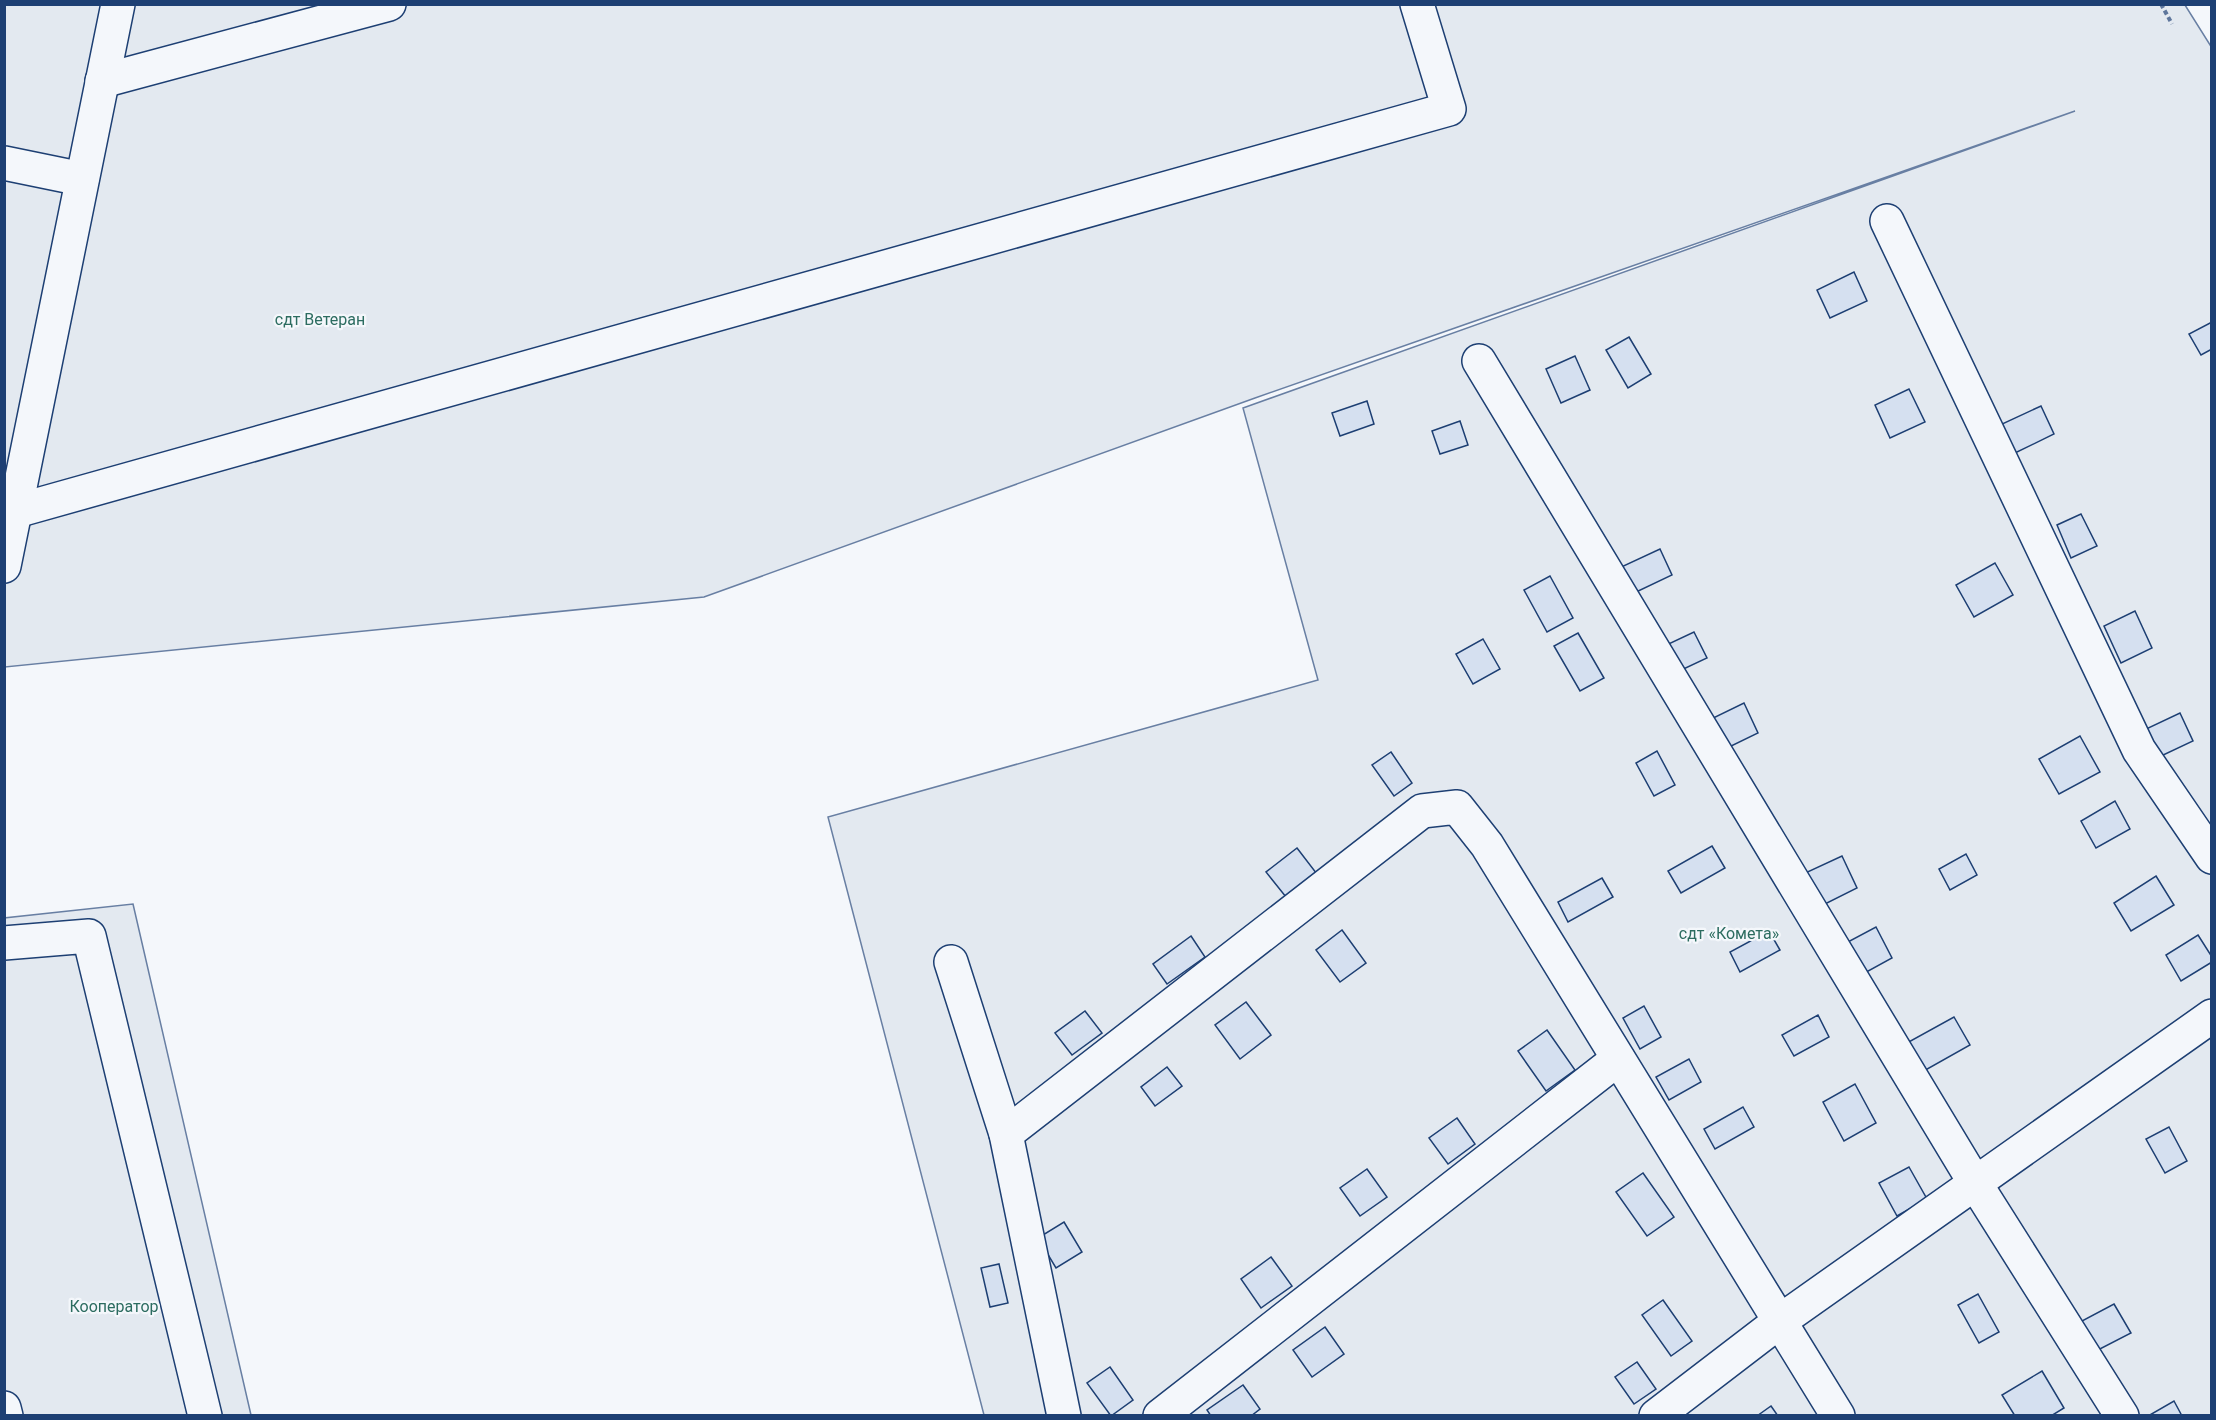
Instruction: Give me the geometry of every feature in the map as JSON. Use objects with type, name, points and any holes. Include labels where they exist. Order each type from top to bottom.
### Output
[{"type":"street","points":[[118,4],[9,540],[1449,109],[1417,4]]},
{"type":"street","points":[[102,81],[390,4]]},
{"type":"street","points":[[4,163],[82,179]]},
{"type":"street","points":[[1887,221],[2139,750],[2211,857]]},
{"type":"street","points":[[1479,361],[1975,1183],[2122,1416]]},
{"type":"street","points":[[1006,1134],[1422,811],[1457,807],[1487,845],[1838,1416]]},
{"type":"street","points":[[4,943],[89,936],[205,1416]]},
{"type":"street","points":[[951,962],[1006,1134],[1064,1416]]},
{"type":"street","points":[[1656,1416],[1780,1321],[2211,1016]]},
{"type":"street","points":[[1160,1416],[1618,1059]]},
{"type":"street","points":[[4,1408],[6,1416]]},
{"type":"path","points":[[2161,4],[2172,24]]},
{"type":"green space","points":[[5,5],[2185,5],[2212,48],[2211,1415],[984,1415],[828,817],[1318,680],[1243,408],[2075,111],[1255,398],[704,597],[5,667]]},
{"type":"green space","name":"Кооператор","points":[[133,904],[251,1415],[5,1415],[4,918]]},
{"type":"building","points":[[1854,272],[1867,301],[1830,318],[1817,290]]},
{"type":"building","points":[[2212,322],[2212,349],[2201,355],[2189,334]]},
{"type":"building","points":[[1629,337],[1651,374],[1628,388],[1606,350]]},
{"type":"building","points":[[1575,356],[1590,390],[1561,403],[1546,369]]},
{"type":"building","points":[[1909,389],[1925,422],[1890,438],[1875,405]]},
{"type":"building","points":[[1367,401],[1374,424],[1340,436],[1332,413]]},
{"type":"building","points":[[2041,406],[2054,434],[2015,453],[2002,424]]},
{"type":"building","points":[[1460,421],[1468,445],[1440,454],[1432,431]]},
{"type":"building","points":[[2081,514],[2097,546],[2071,558],[2057,525]]},
{"type":"building","points":[[1660,549],[1672,575],[1632,594],[1619,568]]},
{"type":"building","points":[[1995,563],[2013,595],[1974,617],[1956,585]]},
{"type":"building","points":[[1550,576],[1573,618],[1547,632],[1524,590]]},
{"type":"building","points":[[2135,611],[2152,648],[2121,663],[2104,626]]},
{"type":"building","points":[[1694,632],[1707,658],[1675,673],[1662,647]]},
{"type":"building","points":[[1578,633],[1604,678],[1580,691],[1554,646]]},
{"type":"building","points":[[1483,639],[1500,669],[1473,684],[1456,654]]},
{"type":"building","points":[[1744,703],[1758,733],[1723,750],[1709,720]]},
{"type":"building","points":[[2180,713],[2193,741],[2159,757],[2146,729]]},
{"type":"building","points":[[2080,736],[2100,772],[2059,794],[2039,759]]},
{"type":"building","points":[[1657,751],[1675,785],[1654,796],[1636,763]]},
{"type":"building","points":[[1391,752],[1412,783],[1394,796],[1372,765]]},
{"type":"building","points":[[2115,801],[2130,829],[2096,848],[2081,821]]},
{"type":"building","points":[[1712,846],[1725,868],[1681,893],[1668,871]]},
{"type":"building","points":[[1297,848],[1317,874],[1286,897],[1266,872]]},
{"type":"building","points":[[1966,854],[1977,875],[1950,890],[1939,869]]},
{"type":"building","points":[[1842,856],[1857,888],[1819,907],[1803,874]]},
{"type":"building","points":[[2156,876],[2174,905],[2131,931],[2114,903]]},
{"type":"building","points":[[1602,878],[1613,897],[1568,922],[1558,902]]},
{"type":"building","points":[[1876,927],[1892,958],[1861,975],[1844,944]]},
{"type":"building","points":[[1342,930],[1366,963],[1340,982],[1316,950]]},
{"type":"building","points":[[1769,931],[1780,950],[1740,972],[1730,952]]},
{"type":"building","points":[[2198,935],[2212,957],[2212,962],[2181,981],[2166,955]]},
{"type":"building","points":[[1191,936],[1205,957],[1167,984],[1153,964]]},
{"type":"building","points":[[1246,1002],[1271,1035],[1240,1059],[1215,1025]]},
{"type":"building","points":[[1644,1006],[1661,1037],[1640,1049],[1623,1018]]},
{"type":"building","points":[[1085,1011],[1102,1033],[1072,1055],[1055,1033]]},
{"type":"building","points":[[1818,1015],[1829,1037],[1794,1056],[1782,1035]]},
{"type":"building","points":[[1954,1017],[1970,1045],[1922,1072],[1905,1044]]},
{"type":"building","points":[[1547,1030],[1575,1070],[1546,1091],[1518,1051]]},
{"type":"building","points":[[1689,1059],[1701,1082],[1669,1100],[1656,1077]]},
{"type":"building","points":[[1167,1067],[1182,1086],[1155,1106],[1141,1087]]},
{"type":"building","points":[[1855,1084],[1876,1123],[1844,1141],[1823,1102]]},
{"type":"building","points":[[1743,1107],[1754,1127],[1715,1149],[1704,1129]]},
{"type":"building","points":[[1457,1118],[1475,1144],[1448,1164],[1429,1138]]},
{"type":"building","points":[[2169,1127],[2187,1161],[2165,1173],[2146,1139]]},
{"type":"building","points":[[1909,1167],[1927,1199],[1897,1216],[1879,1183]]},
{"type":"building","points":[[1367,1169],[1387,1197],[1360,1216],[1340,1188]]},
{"type":"building","points":[[1643,1173],[1674,1217],[1647,1236],[1616,1192]]},
{"type":"building","points":[[1064,1222],[1082,1252],[1056,1268],[1038,1238]]},
{"type":"building","points":[[1271,1257],[1292,1286],[1261,1308],[1241,1279]]},
{"type":"building","points":[[999,1264],[1008,1303],[990,1307],[981,1268]]},
{"type":"building","points":[[1978,1294],[1999,1332],[1979,1343],[1958,1305]]},
{"type":"building","points":[[1663,1300],[1692,1341],[1671,1356],[1642,1315]]},
{"type":"building","points":[[2114,1304],[2131,1333],[2096,1351],[2080,1322]]},
{"type":"building","points":[[1325,1327],[1344,1354],[1312,1377],[1293,1350]]},
{"type":"building","points":[[1637,1362],[1656,1389],[1634,1404],[1615,1377]]},
{"type":"building","points":[[1110,1367],[1133,1400],[1111,1416],[1087,1383]]},
{"type":"building","points":[[2042,1371],[2064,1408],[2051,1416],[2015,1416],[2002,1395]]},
{"type":"building","points":[[1243,1385],[1260,1409],[1251,1416],[1211,1416],[1207,1410]]},
{"type":"building","points":[[2174,1401],[2182,1416],[2148,1416]]},
{"type":"building","points":[[1771,1406],[1778,1416],[1757,1416]]},
{"type":"park label","name":"сдт Ветеран","points":[[320,319]]},
{"type":"park label","name":"сдт «Комета»","points":[[1729,933]]}]
